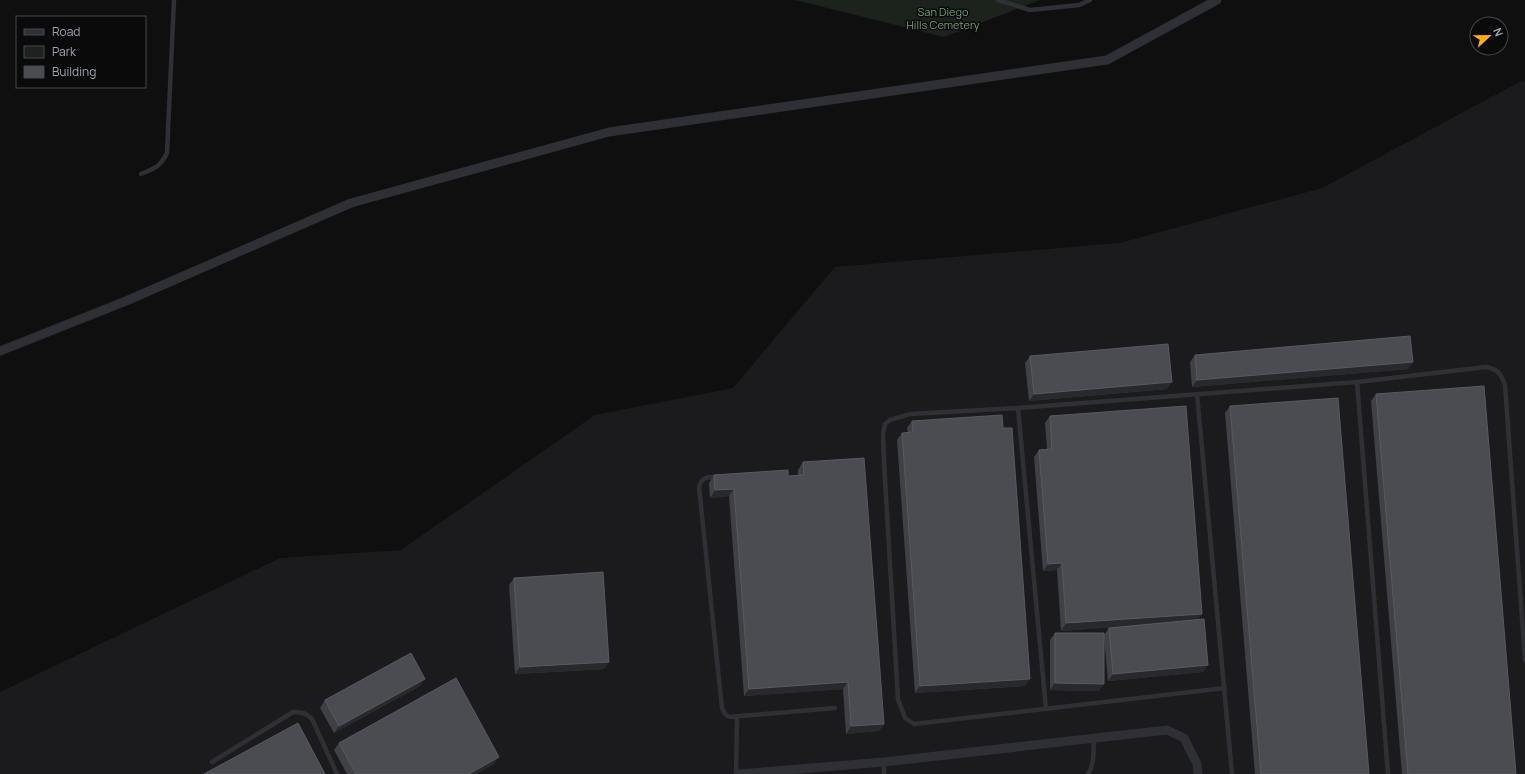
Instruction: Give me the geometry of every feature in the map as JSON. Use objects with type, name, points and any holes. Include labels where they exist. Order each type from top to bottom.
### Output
[{"type":"street","points":[[0,351],[126,301],[351,203],[609,132],[1108,60],[1217,0]]},
{"type":"street","points":[[739,774],[884,762],[1167,730],[1184,738],[1197,764],[1198,774]]},
{"type":"lane","points":[[141,174],[162,163],[166,153],[174,0]]},
{"type":"lane","points":[[998,0],[1030,10],[1079,5],[1090,0]]},
{"type":"lane","points":[[1225,688],[914,724],[905,718],[898,699],[884,462],[883,434],[886,424],[890,420],[910,414],[1018,408],[1357,382],[1486,367],[1495,369],[1501,374],[1505,385],[1525,660]]},
{"type":"lane","points":[[1357,382],[1388,774]]},
{"type":"lane","points":[[1196,394],[1232,774]]},
{"type":"lane","points":[[1018,408],[1046,709]]},
{"type":"lane","points":[[728,476],[704,477],[700,481],[699,487],[722,708],[727,717],[835,708]]},
{"type":"lane","points":[[212,762],[293,712],[298,712],[305,713],[312,719],[337,774]]},
{"type":"lane","points":[[736,774],[737,716]]},
{"type":"lane","points":[[1088,774],[1092,767],[1094,738]]},
{"type":"lane","points":[[884,762],[884,774]]},
{"type":"shaded area","points":[[1521,81],[1525,82],[1525,774],[0,774],[0,692],[280,558],[401,550],[595,415],[733,388],[835,267],[1120,243],[1322,188]]},
{"type":"green space","name":"San Diego Hills Cemetery","points":[[795,0],[1040,0],[944,37]]},
{"type":"building","points":[[1410,336],[1413,362],[1197,380],[1195,355]]},
{"type":"building","points":[[1168,344],[1172,382],[1034,394],[1030,356]]},
{"type":"building","points":[[1484,386],[1516,774],[1408,774],[1376,394]]},
{"type":"building","points":[[1338,398],[1369,774],[1261,774],[1230,406]]},
{"type":"building","points":[[1186,406],[1202,614],[1066,623],[1062,563],[1048,564],[1039,450],[1052,449],[1050,416]]},
{"type":"building","points":[[1002,415],[1003,428],[1012,428],[1030,679],[920,686],[902,433],[913,432],[912,421]]},
{"type":"building","points":[[864,458],[884,724],[851,726],[848,682],[749,689],[734,489],[715,490],[714,475],[788,470],[788,476],[804,475],[803,462]]},
{"type":"building","points":[[603,572],[609,662],[520,667],[514,578]]},
{"type":"building","points":[[1204,619],[1208,665],[1113,674],[1109,628]]},
{"type":"building","points":[[1055,633],[1104,633],[1104,684],[1055,683]]},
{"type":"building","points":[[411,653],[425,679],[339,726],[325,700]]},
{"type":"building","points":[[456,678],[499,757],[469,774],[356,774],[339,743]]},
{"type":"building","points":[[298,723],[325,774],[204,774]]}]
